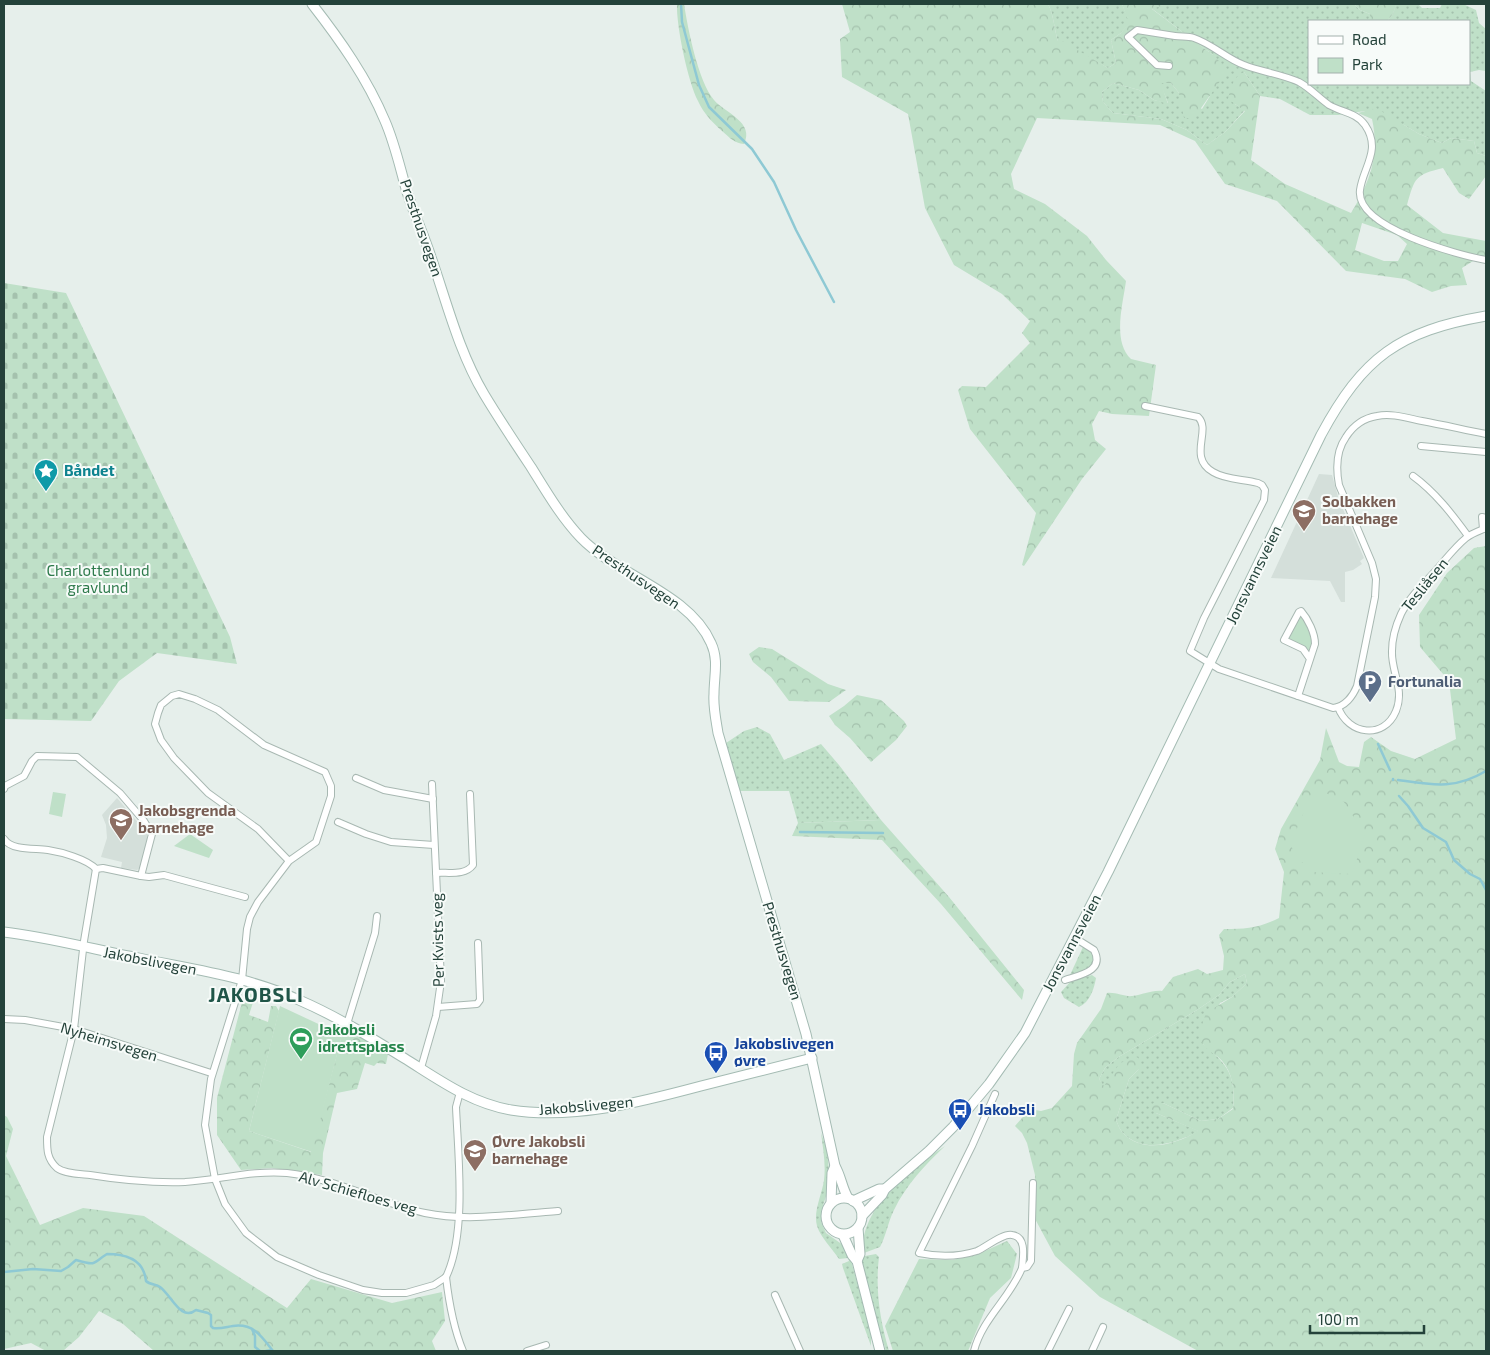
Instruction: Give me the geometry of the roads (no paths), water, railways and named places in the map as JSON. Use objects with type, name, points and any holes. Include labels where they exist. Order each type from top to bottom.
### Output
[{"type":"street","name":"Presthusvegen","points":[[312,4],[351,57],[386,123],[408,194],[429,250],[462,350],[484,394],[558,509],[581,538],[594,550],[689,613],[706,633],[712,644],[716,656],[714,714],[718,733],[812,1058],[834,1166],[844,1191],[851,1200]]},
{"type":"street","points":[[1169,66],[1157,66],[1128,37],[1137,30],[1194,38],[1244,65],[1300,83],[1329,105],[1356,116],[1365,124],[1370,136],[1371,158],[1360,192],[1364,204],[1371,215],[1390,227],[1432,247],[1486,260]]},
{"type":"street","name":"Jonsvannsveien","points":[[862,1216],[882,1195],[885,1189],[953,1127],[989,1084],[1025,1033],[1075,938],[1322,435],[1350,387],[1384,353],[1404,340],[1438,326],[1486,316]]},
{"type":"street","name":"Jonsvannsveien","points":[[1146,406],[1198,416],[1202,425],[1201,458],[1205,466],[1217,474],[1258,483],[1265,490],[1264,500],[1192,644],[1190,651],[1210,664]]},
{"type":"street","points":[[1210,664],[1219,669],[1328,707],[1338,707],[1349,699],[1357,686],[1376,588],[1372,563],[1339,485],[1338,460],[1344,438],[1364,420],[1385,415],[1400,416],[1486,434]]},
{"type":"street","points":[[1421,446],[1486,452]]},
{"type":"street","points":[[1413,476],[1438,499],[1468,536]]},
{"type":"street","name":"Tesliåsen","points":[[1338,707],[1344,720],[1350,725],[1363,730],[1377,729],[1390,720],[1395,713],[1400,693],[1392,657],[1392,648],[1401,614],[1412,597],[1468,536],[1485,529],[1482,518],[1486,518]]},
{"type":"street","points":[[1298,696],[1310,659],[1315,639],[1302,611],[1298,612],[1284,640],[1303,649],[1310,659]]},
{"type":"street","points":[[289,861],[258,829],[208,793],[174,758],[161,740],[155,724],[161,705],[172,696],[179,694],[195,698],[218,710],[264,745],[325,772],[332,786],[331,796],[316,842],[289,861],[258,902],[250,917],[242,980],[211,1073],[205,1125],[216,1179],[225,1204],[246,1233],[277,1257],[319,1275],[363,1290],[382,1294],[406,1293],[434,1285],[446,1277],[451,1267],[454,1251],[460,1201],[456,1107],[460,1092]]},
{"type":"street","points":[[4,789],[24,776],[37,756],[77,756],[120,793],[152,834],[141,876]]},
{"type":"street","points":[[356,778],[384,790],[434,799]]},
{"type":"street","name":"Per Kvists veg","points":[[421,1068],[438,1007],[441,964],[432,784]]},
{"type":"street","name":"Per Kvists veg","points":[[436,873],[465,872],[473,865],[470,794]]},
{"type":"street","points":[[338,822],[391,842],[434,845]]},
{"type":"street","points":[[4,838],[7,842],[26,848],[48,850],[66,855],[92,865],[96,869],[103,868],[141,876],[164,875],[245,897]]},
{"type":"street","name":"Alv Schiefloes veg","points":[[96,869],[83,947],[74,1029],[47,1137],[47,1155],[58,1169],[90,1175],[184,1182],[263,1172],[287,1174],[313,1179],[425,1213],[458,1217],[558,1211]]},
{"type":"street","points":[[347,1024],[375,933],[377,916]]},
{"type":"street","name":"Jakobslivegen","points":[[4,932],[38,937],[242,980],[297,999],[347,1024],[460,1092],[490,1105],[522,1111],[557,1112],[599,1108],[651,1099],[812,1058]]},
{"type":"street","points":[[1065,980],[1091,971],[1096,964],[1094,950],[1075,938]]},
{"type":"street","name":"Per Kvists veg","points":[[438,1007],[477,1004],[480,1000],[478,944]]},
{"type":"street","name":"Nyheimsvegen","points":[[4,1019],[25,1020],[74,1029],[211,1073]]},
{"type":"street","points":[[974,1351],[982,1331],[1022,1268],[1022,1243],[1020,1239],[1013,1235],[1006,1236],[986,1247],[966,1254],[944,1256],[919,1253],[972,1146],[995,1094]]},
{"type":"street","name":"Presthusvegen","points":[[831,1203],[834,1166]]},
{"type":"street","points":[[1022,1268],[1030,1265],[1032,1258],[1033,1182]]},
{"type":"street","name":"Jonsvannsveien","points":[[851,1200],[879,1189],[885,1189]]},
{"type":"street","points":[[857,1261],[860,1254],[858,1228],[862,1216],[858,1205],[851,1200],[842,1198],[831,1203],[826,1213],[827,1223],[833,1232],[843,1235],[854,1232],[858,1228]]},
{"type":"street","points":[[843,1235],[852,1255],[857,1261],[880,1351]]},
{"type":"street","points":[[446,1277],[450,1313],[454,1330],[463,1351]]},
{"type":"street","points":[[775,1295],[800,1351]]},
{"type":"street","points":[[1048,1351],[1069,1309]]},
{"type":"street","points":[[1092,1351],[1104,1328]]},
{"type":"street","points":[[527,1351],[546,1345]]},
{"type":"waterway","points":[[681,4],[682,22],[699,85],[709,107],[752,149],[774,182],[796,230],[834,302]]},
{"type":"waterway","points":[[1378,744],[1390,770]]},
{"type":"waterway","points":[[1398,780],[1453,784],[1486,771]]},
{"type":"waterway","points":[[1399,796],[1423,828],[1446,842],[1454,860],[1470,874],[1480,879],[1486,890]]},
{"type":"waterway","points":[[800,832],[883,833]]},
{"type":"waterway","points":[[4,1272],[33,1269],[61,1271],[76,1260],[93,1263],[107,1254],[121,1255],[138,1263],[145,1274],[146,1281],[160,1287],[181,1310],[186,1313],[196,1310],[208,1313],[211,1315],[211,1326],[213,1328],[240,1326],[252,1329],[261,1336],[273,1351]]},
{"type":"waterway","points":[[252,1329],[255,1336],[255,1347],[260,1351]]},
{"type":"waterway","points":[[266,1351],[272,1350]]},
{"type":"place","name":"Båndet","points":[[46,492]]},
{"type":"place","name":"Solbakken barnehage","points":[[1304,532]]},
{"type":"place","name":"Fortunalia","points":[[1370,703]]},
{"type":"place","name":"Jakobsgrenda barnehage","points":[[121,841]]},
{"type":"place","name":"Jakobsli idrettsplass","points":[[301,1060]]},
{"type":"place","name":"Jakobslivegen øvre","points":[[716,1074]]},
{"type":"place","name":"Jakobsli","points":[[960,1131]]},
{"type":"place","name":"Øvre Jakobsli barnehage","points":[[475,1172]]},
{"type":"district","name":"JAKOBSLI","points":[[256,995]]},
{"type":"park label","name":"Charlottenlund gravlund","points":[[98,580]]}]
